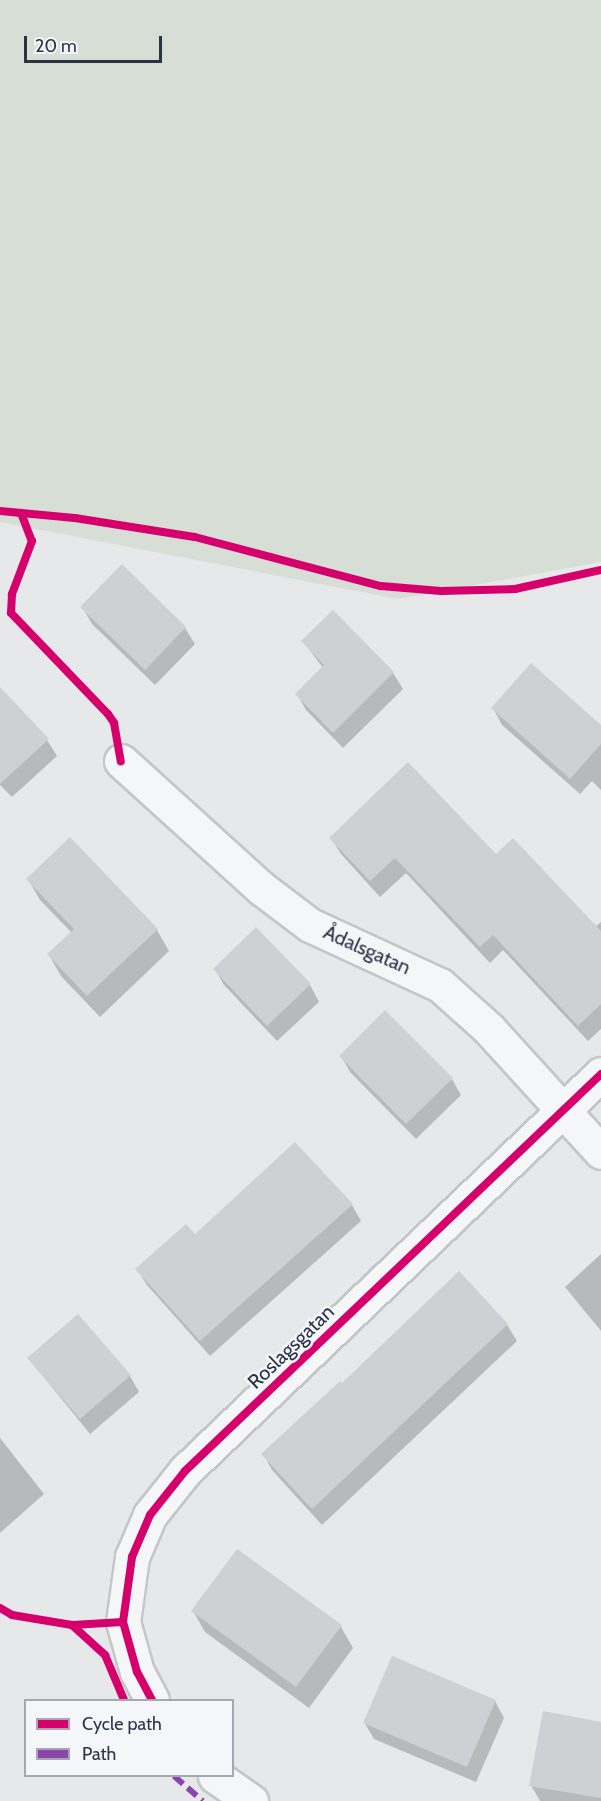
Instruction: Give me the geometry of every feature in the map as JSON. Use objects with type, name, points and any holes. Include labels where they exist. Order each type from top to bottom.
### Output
[{"type":"street","name":"Ådalsgatan","points":[[121,761],[261,888],[310,925],[440,985],[489,1029],[601,1152]]},
{"type":"street","name":"Roslagsgatan","points":[[151,1699],[137,1672],[123,1622],[132,1557],[150,1515],[185,1471],[601,1074]]},
{"type":"street","points":[[216,1777],[251,1801]]},
{"type":"shaded area","points":[[0,0],[601,0],[601,562],[398,599],[0,522]]},
{"type":"building","points":[[122,564],[186,627],[145,670],[80,607]]},
{"type":"building","points":[[333,610],[394,672],[333,733],[295,694],[324,665],[301,641]]},
{"type":"building","points":[[531,663],[601,725],[601,744],[570,779],[491,708]]},
{"type":"building","points":[[0,687],[49,739],[0,784]]},
{"type":"building","points":[[408,762],[496,854],[513,838],[601,931],[601,1004],[578,1026],[493,935],[480,947],[395,858],[370,881],[329,838]]},
{"type":"building","points":[[70,837],[158,929],[87,996],[47,954],[74,929],[26,879]]},
{"type":"building","points":[[256,927],[311,984],[267,1026],[213,969]]},
{"type":"building","points":[[385,1010],[453,1078],[406,1124],[339,1056]]},
{"type":"building","points":[[295,1142],[353,1204],[200,1341],[135,1269],[186,1224],[195,1234]]},
{"type":"building","points":[[459,1271],[508,1324],[312,1509],[261,1454],[340,1381],[342,1383]]},
{"type":"building","points":[[78,1314],[131,1375],[80,1419],[27,1358]]},
{"type":"building","points":[[237,1549],[342,1625],[296,1687],[191,1611]]},
{"type":"building","points":[[392,1656],[496,1700],[467,1767],[363,1723]]},
{"type":"building","points":[[543,1711],[601,1722],[601,1798],[529,1786]]},
{"type":"marked path","points":[[175,1777],[203,1801]]},
{"type":"cycle path","points":[[0,511],[75,518],[195,537],[381,586],[441,591],[515,589],[601,570]]},
{"type":"cycle path","points":[[21,513],[32,541],[12,594],[11,613],[108,714],[114,723],[121,761]]},
{"type":"cycle path","points":[[151,1699],[137,1672],[123,1622],[132,1557],[150,1515],[185,1471],[601,1074]]},
{"type":"cycle path","points":[[0,1608],[12,1615],[72,1625],[123,1622]]},
{"type":"cycle path","points":[[72,1625],[105,1655],[124,1699]]}]
